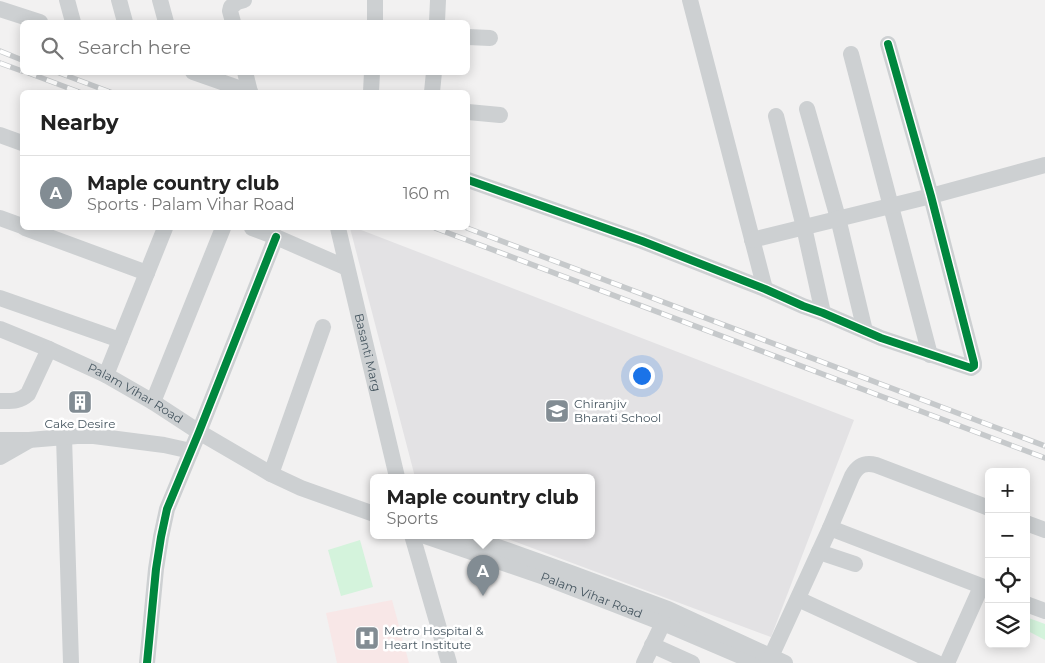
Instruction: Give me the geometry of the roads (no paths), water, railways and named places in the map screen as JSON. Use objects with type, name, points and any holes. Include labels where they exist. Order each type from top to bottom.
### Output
[{"type":"street","points":[[67,0],[72,20]]},
{"type":"street","points":[[119,0],[124,20]]},
{"type":"street","points":[[160,0],[165,20]]},
{"type":"street","points":[[232,20],[231,7],[237,2],[244,0]]},
{"type":"street","points":[[375,0],[375,20]]},
{"type":"street","points":[[437,20],[438,0]]},
{"type":"street","points":[[690,0],[765,289]]},
{"type":"street","points":[[0,9],[34,20]]},
{"type":"street","points":[[470,37],[490,38]]},
{"type":"street","points":[[470,181],[642,241],[765,289],[881,338],[971,368],[974,366],[974,362],[931,196],[888,44]]},
{"type":"street","points":[[851,54],[930,355]]},
{"type":"street","points":[[202,75],[244,90]]},
{"type":"street","points":[[246,75],[250,90]]},
{"type":"street","points":[[370,90],[372,75]]},
{"type":"street","points":[[432,90],[434,75]]},
{"type":"street","points":[[807,108],[838,218],[865,330]]},
{"type":"street","points":[[470,112],[500,115]]},
{"type":"street","points":[[776,116],[824,313]]},
{"type":"street","points":[[0,135],[20,142]]},
{"type":"street","points":[[752,240],[931,196],[1045,165]]},
{"type":"street","points":[[0,218],[20,226]]},
{"type":"street","points":[[32,230],[147,273]]},
{"type":"street","points":[[106,375],[164,230]]},
{"type":"street","points":[[153,402],[222,230]]},
{"type":"street","points":[[257,230],[347,268]]},
{"type":"street","name":"Basanti Marg","points":[[338,230],[396,474]]},
{"type":"street","points":[[147,663],[160,537],[167,509],[200,432],[276,237]]},
{"type":"street","points":[[0,298],[120,340]]},
{"type":"street","points":[[271,474],[323,327]]},
{"type":"street","name":"Palam Vihar Road","points":[[0,329],[106,375],[271,474],[301,488],[370,513]]},
{"type":"street","points":[[0,401],[17,401],[23,399],[28,394],[49,349]]},
{"type":"street","points":[[0,440],[94,436],[164,445],[191,451]]},
{"type":"street","points":[[64,438],[71,663]]},
{"type":"street","points":[[0,457],[29,440]]},
{"type":"street","points":[[770,661],[856,470],[865,464],[876,465],[985,506]]},
{"type":"street","points":[[1030,524],[1045,530]]},
{"type":"street","points":[[830,528],[985,588],[946,663]]},
{"type":"street","points":[[413,539],[449,663]]},
{"type":"street","name":"Palam Vihar Road","points":[[434,539],[544,577],[663,623],[770,661]]},
{"type":"street","name":"Palam Vihar Road","points":[[473,539],[668,609],[770,661]]},
{"type":"street","points":[[819,552],[855,564]]},
{"type":"street","points":[[798,599],[937,663]]},
{"type":"street","points":[[1030,605],[1045,611]]},
{"type":"street","points":[[644,663],[663,623]]},
{"type":"street","points":[[652,645],[692,663]]},
{"type":"railway","points":[[0,51],[20,59]]},
{"type":"railway","points":[[0,63],[20,70]]},
{"type":"railway","points":[[34,75],[74,90]]},
{"type":"railway","points":[[65,75],[105,90]]},
{"type":"railway","points":[[470,229],[1045,446]]},
{"type":"railway","points":[[440,230],[1045,458]]},
{"type":"place","name":"Cake Desire","points":[[80,402]]},
{"type":"place","name":"Chiranjiv Bharati School","points":[[557,411]]},
{"type":"place","name":"Maple country club","points":[[483,596]]},
{"type":"place","name":"Metro Hospital & Heart Institute","points":[[367,638]]}]
